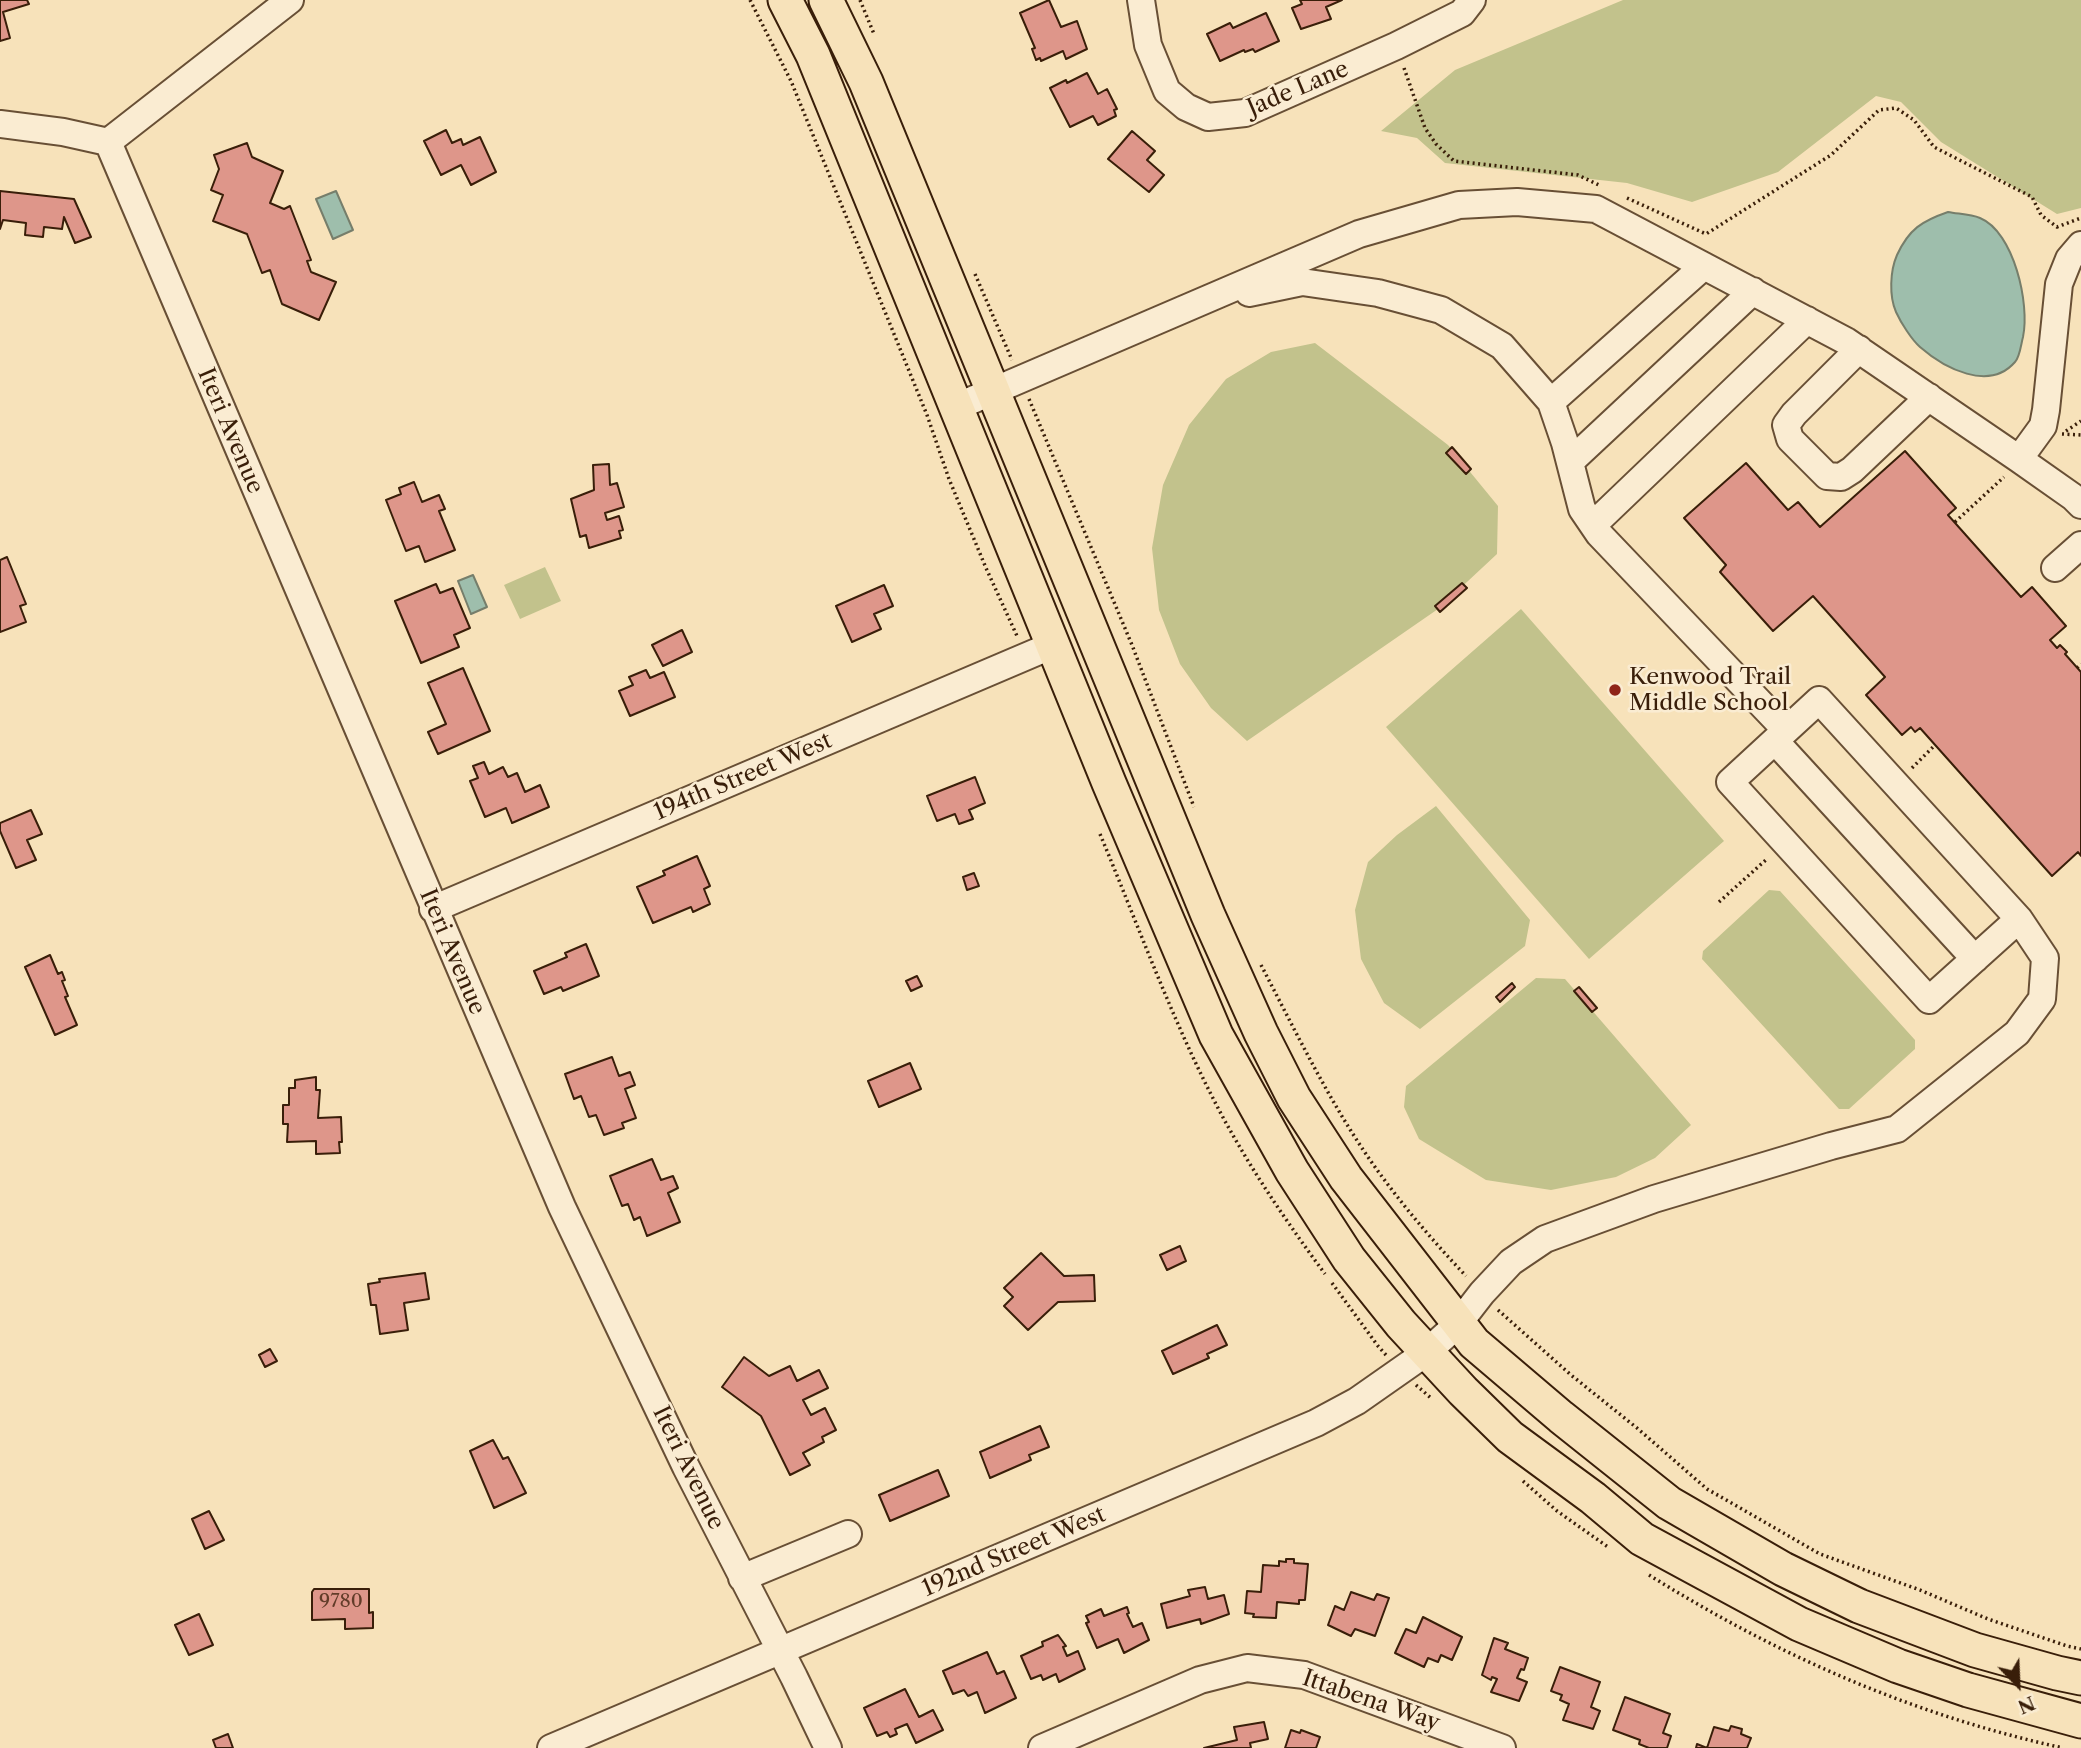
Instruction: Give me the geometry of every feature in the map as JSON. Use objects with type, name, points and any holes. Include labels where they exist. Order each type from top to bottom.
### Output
[{"type":"main road","points":[[785,0],[813,55],[1053,645],[1216,1035],[1292,1171],[1349,1259],[1426,1352],[1510,1437],[1593,1498],[1642,1539],[1799,1625],[1968,1690],[2081,1721]]},
{"type":"main road","points":[[826,0],[1007,385],[1208,915],[1261,1033],[1294,1098],[1346,1178],[1474,1343],[1669,1503],[1783,1569],[1859,1606],[1976,1650],[2081,1678]]},
{"type":"street","points":[[0,124],[63,132],[108,142],[290,0]]},
{"type":"street","name":"Jade Lane","points":[[1141,0],[1148,45],[1167,92],[1186,107],[1209,117],[1245,113],[1396,46],[1462,13],[1472,0]]},
{"type":"street","name":"Iteri Avenue","points":[[108,142],[562,1207],[686,1467],[828,1748]]},
{"type":"street","points":[[956,407],[1359,234],[1459,205],[1517,202],[1595,209],[1807,320],[1859,349],[2023,461],[2081,505]]},
{"type":"street","points":[[2023,461],[2043,426],[2059,284],[2069,259],[2081,245]]},
{"type":"street","points":[[1551,402],[1703,266]]},
{"type":"street","points":[[1194,304],[1302,282],[1378,293],[1441,310],[1502,346],[1551,402],[1582,509],[1599,534],[1781,736],[1975,959]]},
{"type":"street","points":[[1570,461],[1753,291]]},
{"type":"street","points":[[1593,525],[1807,320]]},
{"type":"street","points":[[1859,349],[1786,425],[1790,439],[1827,476],[1841,477],[1852,470],[1929,397]]},
{"type":"street","points":[[2055,568],[2081,545]]},
{"type":"street","name":"194th Street West","points":[[433,909],[1053,645]]},
{"type":"street","name":"192nd Street West","points":[[551,1748],[1303,1430],[1357,1401],[1426,1352],[1458,1324],[1511,1262],[1545,1239],[1654,1199],[1897,1129],[2017,1033],[2042,999],[2045,958],[2019,919],[1819,700],[1781,736]]},
{"type":"street","points":[[1781,736],[1730,782],[1929,1000],[2019,919]]},
{"type":"street","points":[[742,1578],[848,1534]]},
{"type":"street","name":"Ittabena Way","points":[[1042,1748],[1200,1680],[1247,1668],[1304,1675],[1503,1748]]},
{"type":"path","points":[[860,0],[875,37]]},
{"type":"path","points":[[1396,46],[1425,128],[1436,144],[1454,160],[1578,175],[1602,186]]},
{"type":"path","points":[[1625,197],[1706,234],[1831,155],[1879,110],[1896,108],[1913,120],[1934,147],[2032,197],[2041,215],[2057,227],[2081,218]]},
{"type":"path","points":[[971,264],[1007,385],[1132,645],[1198,816]]},
{"type":"path","points":[[2061,434],[2081,422]]},
{"type":"path","points":[[1955,522],[2023,461]]},
{"type":"path","points":[[1895,784],[1935,745]]},
{"type":"path","points":[[1718,902],[1785,842]]},
{"type":"path","points":[[1260,962],[1310,1060],[1368,1156],[1429,1237],[1502,1314],[1707,1489],[1820,1554],[1920,1590],[1988,1619],[2081,1649]]},
{"type":"green space","points":[[1623,0],[2081,0],[2081,208],[2057,214],[1941,142],[1901,102],[1876,96],[1778,172],[1692,202],[1627,183],[1445,163],[1417,138],[1381,131],[1455,70]]},
{"type":"green space","points":[[1315,343],[1448,445],[1498,506],[1497,554],[1438,609],[1247,741],[1211,708],[1180,664],[1159,610],[1152,548],[1163,485],[1189,425],[1226,379],[1271,352]]},
{"type":"green space","points":[[545,567],[561,601],[520,619],[504,585]]},
{"type":"green space","points":[[1521,609],[1724,841],[1589,959],[1386,727]]},
{"type":"green space","points":[[1436,806],[1530,920],[1525,946],[1420,1029],[1384,1003],[1361,959],[1355,910],[1368,862],[1397,835]]},
{"type":"green space","points":[[1769,890],[1780,891],[1915,1040],[1915,1049],[1849,1109],[1839,1109],[1702,959],[1703,951]]},
{"type":"green space","points":[[1536,978],[1565,979],[1691,1125],[1655,1158],[1616,1177],[1551,1190],[1486,1180],[1419,1139],[1404,1107],[1406,1086]]},
{"type":"shaded area","points":[[336,191],[353,230],[333,239],[316,199]]},
{"type":"shaded area","points":[[1948,212],[1980,218],[1992,226],[2002,238],[2017,270],[2024,306],[2023,337],[2015,362],[2004,371],[1993,375],[1967,374],[1930,355],[1910,336],[1894,306],[1892,276],[1895,261],[1906,239],[1917,227]]},
{"type":"shaded area","points":[[473,575],[487,607],[471,614],[458,581]]},
{"type":"building","points":[[0,0],[27,0],[29,4],[3,12],[10,38],[0,41]]},
{"type":"building","points":[[1049,0],[1061,27],[1077,21],[1087,49],[1066,59],[1063,51],[1041,61],[1040,58],[1036,60],[1032,49],[1035,48],[1020,13]]},
{"type":"building","points":[[1300,0],[1342,0],[1326,7],[1331,19],[1301,29],[1292,8],[1302,4]]},
{"type":"building","points":[[1266,13],[1279,41],[1255,52],[1253,49],[1244,50],[1220,61],[1207,34],[1230,23],[1233,28]]},
{"type":"building","points":[[1087,73],[1098,94],[1107,89],[1117,109],[1114,110],[1116,116],[1098,125],[1093,116],[1070,127],[1050,88]]},
{"type":"building","points":[[446,130],[452,143],[461,139],[463,145],[480,137],[496,172],[471,185],[461,165],[441,175],[424,141]]},
{"type":"building","points":[[1132,131],[1155,151],[1147,160],[1164,175],[1149,192],[1108,159]]},
{"type":"building","points":[[247,143],[252,157],[283,171],[270,203],[284,209],[290,206],[311,260],[307,261],[311,272],[336,282],[319,320],[282,304],[270,270],[262,273],[247,234],[213,221],[223,195],[211,190],[219,169],[214,155]]},
{"type":"building","points":[[0,191],[74,199],[91,237],[75,243],[64,217],[62,229],[44,227],[43,237],[25,235],[26,223],[3,220],[0,229]]},
{"type":"building","points":[[1452,447],[1471,469],[1466,474],[1446,453]]},
{"type":"building","points":[[1905,451],[1956,508],[1948,515],[2021,597],[2032,587],[2066,626],[2050,640],[2057,648],[2060,645],[2067,652],[2065,654],[2081,672],[2081,856],[2078,852],[2052,876],[1920,728],[1915,732],[1911,727],[1902,735],[1866,695],[1885,677],[1813,596],[1773,631],[1720,572],[1726,565],[1684,518],[1746,463],[1788,510],[1798,502],[1820,527]]},
{"type":"building","points":[[609,464],[610,485],[617,483],[624,507],[605,513],[607,520],[619,516],[623,530],[619,531],[621,538],[589,548],[586,535],[580,537],[571,499],[594,490],[593,465]]},
{"type":"building","points":[[414,482],[422,502],[439,495],[445,509],[439,511],[455,550],[425,562],[419,546],[406,551],[386,500],[401,494],[399,488]]},
{"type":"building","points":[[7,557],[26,604],[20,606],[26,622],[0,632],[0,560]]},
{"type":"building","points":[[1462,583],[1467,588],[1440,612],[1435,606]]},
{"type":"building","points":[[436,584],[440,593],[453,588],[470,628],[454,635],[459,647],[421,663],[395,601]]},
{"type":"building","points":[[884,585],[893,606],[874,614],[881,629],[852,642],[836,606]]},
{"type":"building","points":[[682,630],[692,652],[663,666],[652,645]]},
{"type":"building","points":[[463,668],[490,731],[438,754],[428,732],[446,724],[428,683]]},
{"type":"building","points":[[646,670],[650,678],[664,672],[675,697],[630,716],[619,691],[633,685],[629,677]]},
{"type":"building","points":[[484,762],[489,774],[503,767],[508,777],[517,773],[525,792],[540,785],[549,807],[512,823],[506,808],[485,817],[470,781],[478,778],[473,766]]},
{"type":"building","points":[[975,777],[985,803],[969,810],[973,819],[959,824],[955,814],[937,821],[927,796]]},
{"type":"building","points":[[31,810],[42,834],[27,840],[36,860],[16,868],[0,831],[0,823]]},
{"type":"building","points":[[697,856],[710,886],[704,889],[710,904],[693,912],[691,907],[653,923],[637,887],[665,875],[663,871]]},
{"type":"building","points":[[974,873],[979,886],[967,890],[963,877]]},
{"type":"building","points":[[586,944],[599,976],[563,991],[561,987],[544,994],[534,971],[567,957],[565,953]]},
{"type":"building","points":[[50,955],[58,974],[62,972],[65,980],[62,981],[68,996],[65,997],[77,1025],[55,1035],[25,967]]},
{"type":"building","points":[[917,976],[922,986],[911,991],[906,981]]},
{"type":"building","points":[[1512,983],[1515,987],[1500,1002],[1496,997]]},
{"type":"building","points":[[1579,987],[1597,1008],[1592,1012],[1574,991]]},
{"type":"building","points":[[612,1057],[619,1076],[630,1072],[635,1085],[625,1089],[636,1118],[622,1123],[624,1128],[604,1135],[596,1115],[589,1117],[581,1096],[574,1099],[565,1074]]},
{"type":"building","points":[[910,1063],[921,1089],[879,1107],[868,1081]]},
{"type":"building","points":[[316,1077],[316,1090],[320,1090],[318,1118],[341,1117],[340,1153],[316,1154],[316,1141],[287,1142],[288,1124],[283,1124],[283,1105],[289,1105],[289,1088],[295,1088],[295,1080]]},
{"type":"building","points":[[652,1159],[661,1180],[673,1176],[678,1188],[668,1193],[680,1222],[647,1236],[640,1217],[634,1220],[628,1204],[622,1206],[610,1176]]},
{"type":"building","points":[[1180,1246],[1186,1261],[1167,1270],[1160,1255]]},
{"type":"building","points":[[1041,1253],[1064,1276],[1094,1275],[1095,1301],[1058,1302],[1028,1330],[1004,1306],[1013,1297],[1004,1288]]},
{"type":"building","points":[[425,1273],[429,1299],[404,1303],[408,1330],[380,1334],[376,1305],[371,1305],[368,1284],[380,1282],[379,1279]]},
{"type":"building","points":[[1217,1325],[1227,1345],[1207,1354],[1209,1358],[1173,1374],[1162,1351]]},
{"type":"building","points":[[270,1349],[277,1361],[265,1367],[259,1355]]},
{"type":"building","points":[[744,1357],[769,1376],[790,1366],[797,1381],[819,1370],[828,1388],[803,1400],[811,1415],[825,1408],[836,1430],[822,1437],[824,1442],[803,1453],[810,1465],[790,1475],[761,1416],[722,1387]]},
{"type":"building","points":[[1040,1426],[1049,1447],[1029,1455],[1031,1460],[990,1478],[980,1452]]},
{"type":"building","points":[[493,1440],[503,1459],[508,1457],[526,1493],[494,1508],[470,1451]]},
{"type":"building","points":[[938,1470],[949,1496],[890,1521],[879,1495]]},
{"type":"building","points":[[209,1511],[224,1540],[205,1549],[192,1519]]},
{"type":"building","points":[[1286,1559],[1294,1559],[1294,1563],[1308,1564],[1305,1600],[1299,1600],[1299,1604],[1277,1602],[1276,1618],[1253,1617],[1254,1614],[1245,1613],[1247,1591],[1261,1592],[1263,1565],[1279,1566],[1279,1561],[1286,1562]]},
{"type":"building","points":[[1205,1587],[1208,1599],[1224,1595],[1229,1614],[1201,1624],[1200,1619],[1167,1628],[1161,1604],[1190,1596],[1188,1590]]},
{"type":"building","points":[[314,1589],[369,1589],[369,1613],[373,1612],[373,1628],[345,1629],[345,1619],[312,1620]]},
{"type":"building","points":[[1351,1592],[1374,1600],[1377,1594],[1389,1598],[1375,1636],[1355,1629],[1351,1636],[1328,1625],[1335,1606],[1344,1610]]},
{"type":"building","points":[[1127,1607],[1133,1627],[1142,1623],[1149,1640],[1124,1653],[1118,1639],[1097,1648],[1086,1623],[1089,1622],[1086,1616],[1101,1609],[1104,1616]]},
{"type":"building","points":[[199,1614],[213,1645],[189,1655],[175,1625]]},
{"type":"building","points":[[1423,1617],[1462,1637],[1452,1660],[1441,1655],[1438,1662],[1428,1658],[1424,1667],[1395,1653],[1406,1629],[1416,1633]]},
{"type":"building","points":[[1058,1635],[1066,1646],[1063,1647],[1067,1656],[1078,1651],[1085,1669],[1059,1682],[1056,1674],[1043,1680],[1041,1675],[1031,1679],[1021,1656],[1043,1646],[1042,1642]]},
{"type":"building","points":[[1494,1638],[1508,1643],[1505,1649],[1528,1658],[1524,1670],[1521,1669],[1517,1678],[1527,1682],[1519,1701],[1491,1692],[1497,1679],[1492,1677],[1491,1680],[1482,1675]]},
{"type":"building","points":[[987,1652],[997,1674],[1004,1671],[1016,1698],[985,1713],[977,1692],[968,1696],[964,1690],[953,1694],[943,1671]]},
{"type":"building","points":[[1560,1667],[1600,1682],[1591,1707],[1600,1711],[1593,1729],[1563,1720],[1569,1704],[1560,1700],[1562,1695],[1551,1691]]},
{"type":"building","points":[[905,1689],[919,1717],[933,1710],[943,1730],[916,1743],[907,1724],[895,1729],[897,1734],[890,1737],[887,1732],[877,1736],[864,1708]]},
{"type":"building","points":[[1625,1697],[1670,1714],[1663,1733],[1671,1736],[1667,1748],[1649,1748],[1639,1744],[1640,1740],[1613,1730]]},
{"type":"building","points":[[1264,1722],[1268,1739],[1250,1743],[1251,1748],[1204,1748],[1237,1740],[1234,1727]]},
{"type":"building","points":[[1731,1726],[1742,1729],[1741,1734],[1751,1738],[1747,1748],[1707,1748],[1714,1727],[1729,1731]]},
{"type":"building","points":[[1291,1730],[1300,1733],[1301,1730],[1320,1737],[1316,1748],[1285,1748]]},
{"type":"building","points":[[228,1734],[233,1748],[216,1748],[213,1740]]},
{"type":"place","name":"Kenwood Trail Middle School","points":[[1615,690]]}]
